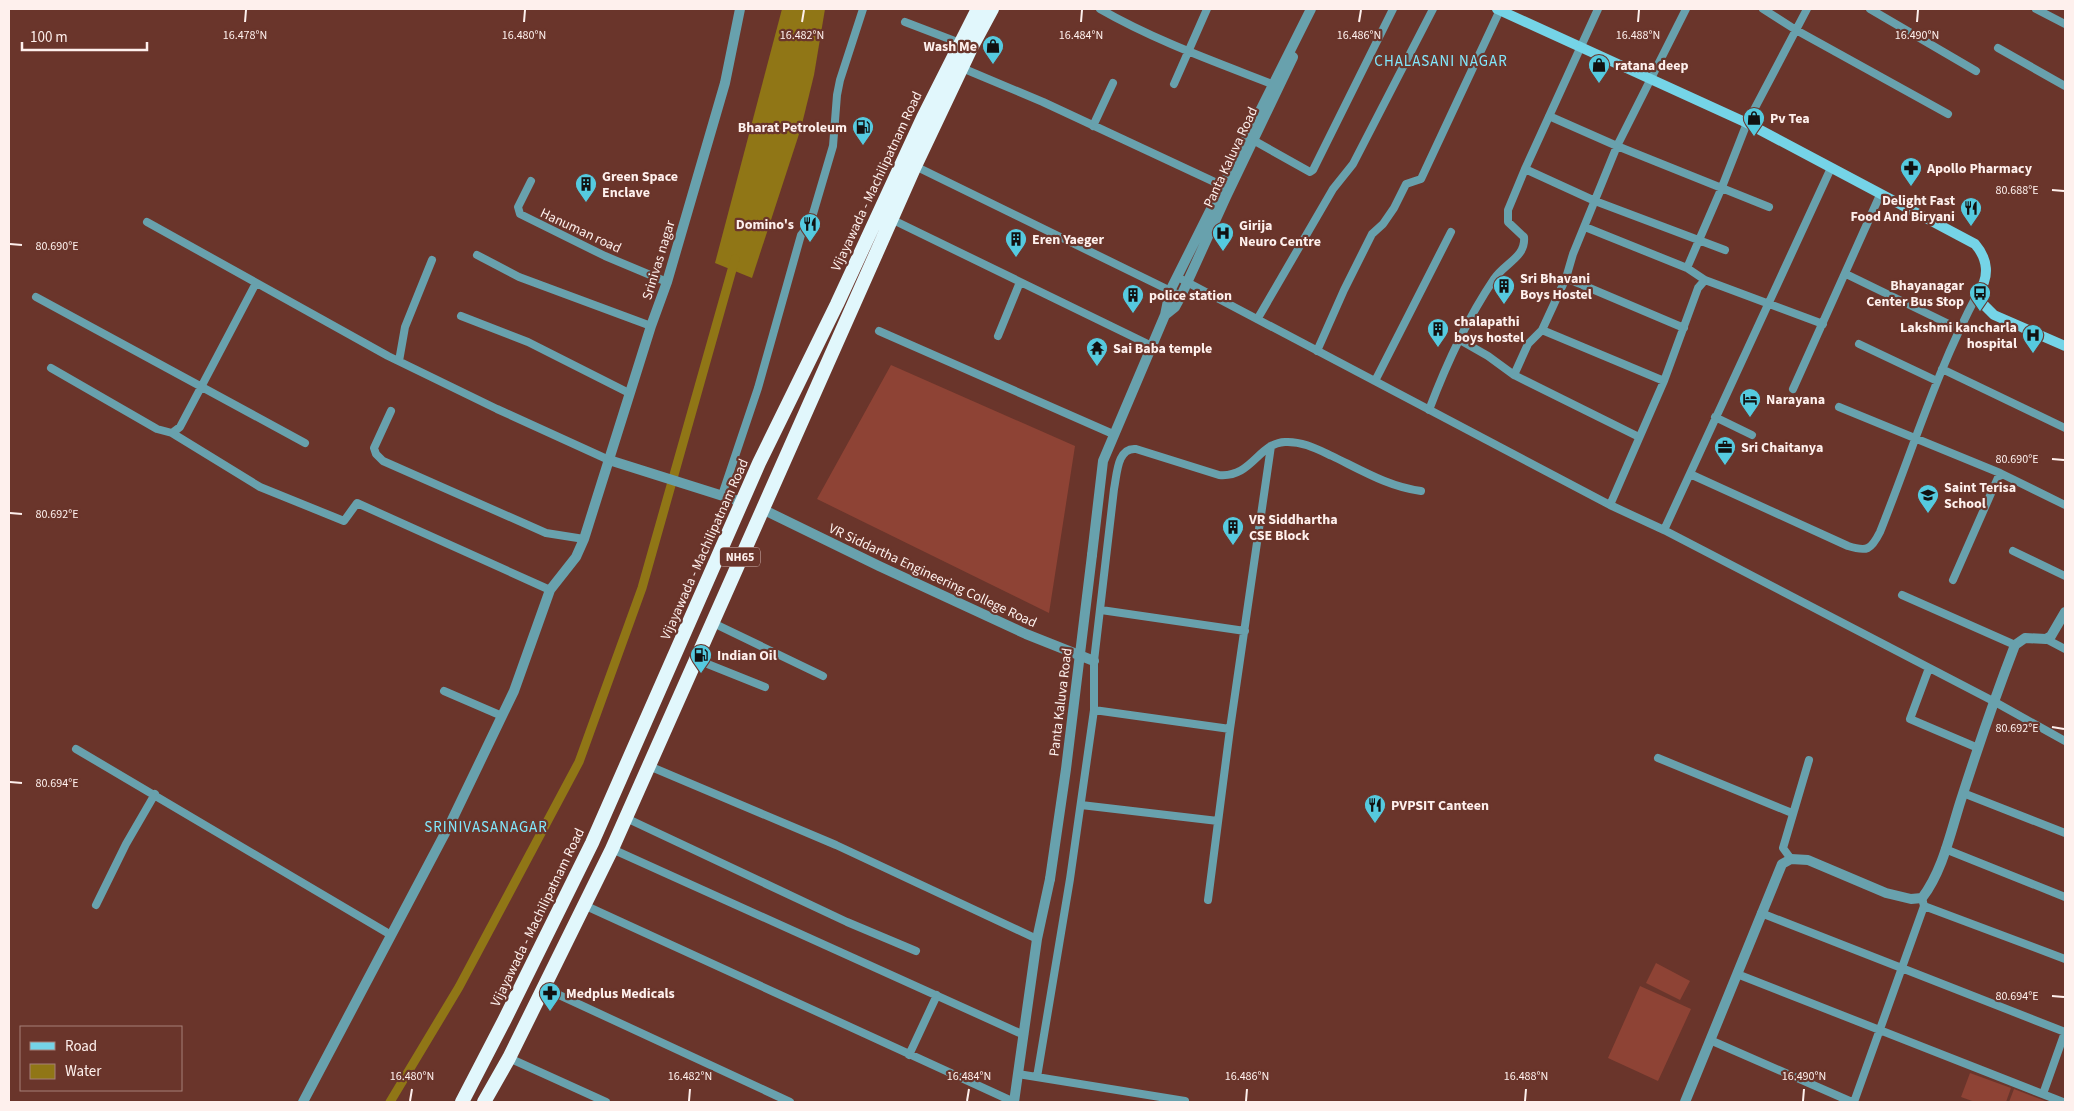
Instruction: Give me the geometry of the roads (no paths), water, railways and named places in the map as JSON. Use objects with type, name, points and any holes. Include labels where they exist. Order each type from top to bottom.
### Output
[{"type":"highway","name":"Vijayawada - Machilipatnam Road","points":[[462,1102],[506,1019],[592,843],[759,463],[837,304],[923,118],[978,9]]},
{"type":"highway","name":"Vijayawada - Machilipatnam Road","points":[[484,1102],[509,1058],[612,849],[891,219],[992,9]]},
{"type":"main road","points":[[1498,9],[1747,123],[1975,244],[1983,253],[1986,267],[1983,287],[1978,293],[1983,304],[1994,316],[2064,342]]},
{"type":"street","name":"Srinivas nagar","points":[[303,1102],[452,820],[514,691],[550,590],[576,557],[584,539],[651,326],[667,282],[725,83],[740,9]]},
{"type":"street","points":[[722,495],[758,388],[801,235],[810,224],[833,146],[838,87],[863,9]]},
{"type":"street","points":[[1100,9],[1123,22],[1190,52],[1272,84]]},
{"type":"street","points":[[1174,84],[1208,9]]},
{"type":"street","name":"Panta Kaluva Road","points":[[1014,1102],[1037,939],[1050,879],[1066,769],[1103,460],[1112,434],[1129,401],[1165,315],[1170,291],[1221,185],[1311,9]]},
{"type":"street","name":"Panta Kaluva Road","points":[[1165,315],[1175,307],[1188,283],[1253,140],[1318,9]]},
{"type":"street","points":[[1253,140],[1310,172],[1313,170],[1393,9]]},
{"type":"street","points":[[1258,318],[1333,189],[1353,164],[1433,9]]},
{"type":"street","points":[[1317,351],[1344,290],[1372,234],[1383,224],[1394,208],[1406,184],[1421,179],[1498,9]]},
{"type":"street","points":[[1429,410],[1442,375],[1480,299],[1501,268],[1520,254],[1524,247],[1524,237],[1508,222],[1507,216],[1525,168],[1598,9]]},
{"type":"street","points":[[1514,376],[1528,344],[1542,330],[1566,278],[1617,146],[1686,9]]},
{"type":"street","points":[[1763,9],[1796,30],[1948,114]]},
{"type":"street","points":[[1687,268],[1747,123],[1807,9]]},
{"type":"street","points":[[1870,9],[1976,71]]},
{"type":"street","points":[[2036,9],[2065,24]]},
{"type":"street","points":[[905,22],[960,43]]},
{"type":"street","points":[[1998,48],[2065,86]]},
{"type":"street","points":[[962,68],[1221,185]]},
{"type":"street","points":[[1093,126],[1112,83]]},
{"type":"street","points":[[1549,116],[1617,146],[1769,207]]},
{"type":"street","points":[[915,166],[1181,296]]},
{"type":"street","points":[[1525,168],[1595,201],[1725,250]]},
{"type":"street","points":[[1664,530],[1715,417],[1770,303],[1830,168]]},
{"type":"street","name":"Hanuman road","points":[[531,181],[518,207],[520,214],[605,256],[667,282]]},
{"type":"street","points":[[1793,389],[1880,195]]},
{"type":"street","points":[[891,219],[1152,346]]},
{"type":"street","points":[[147,222],[399,361],[497,409],[609,460],[742,502]]},
{"type":"street","points":[[1585,227],[1687,268],[1705,280],[1823,324]]},
{"type":"street","points":[[1375,381],[1451,232]]},
{"type":"street","points":[[477,255],[519,276],[651,326]]},
{"type":"street","points":[[399,361],[406,327],[432,260]]},
{"type":"street","points":[[1846,274],[1959,329]]},
{"type":"street","points":[[1177,276],[1610,505],[1664,530],[2065,741]]},
{"type":"street","points":[[1566,278],[1684,328]]},
{"type":"street","points":[[1610,505],[1664,381],[1698,288],[1705,280]]},
{"type":"street","points":[[998,336],[1020,282]]},
{"type":"street","points":[[172,433],[180,427],[256,283]]},
{"type":"street","points":[[1690,474],[1861,551],[1870,548],[1880,532],[1942,369],[1959,329],[1978,293]]},
{"type":"street","points":[[36,297],[305,443]]},
{"type":"street","points":[[461,316],[528,342],[630,393]]},
{"type":"street","points":[[1542,330],[1664,381]]},
{"type":"street","points":[[878,331],[1112,434]]},
{"type":"street","points":[[1460,340],[1488,356],[1514,376],[1639,437]]},
{"type":"street","points":[[1859,344],[1937,381]]},
{"type":"street","points":[[51,368],[157,429],[172,433],[241,476],[286,499],[344,521],[357,503],[550,590]]},
{"type":"street","points":[[1942,369],[2065,428]]},
{"type":"street","points":[[1839,407],[1914,440],[2000,473],[2065,505]]},
{"type":"street","points":[[391,411],[374,448],[376,454],[383,461],[546,533],[584,539]]},
{"type":"street","points":[[1715,417],[1752,435]]},
{"type":"street","points":[[1037,1077],[1081,805],[1094,710],[1094,661],[1114,489],[1124,452],[1128,449],[1136,449],[1219,476],[1230,476],[1242,471],[1271,446],[1282,442],[1310,446],[1397,487],[1421,491]]},
{"type":"street","points":[[1208,900],[1230,729],[1271,446]]},
{"type":"street","points":[[1954,580],[2000,473]]},
{"type":"street","name":"VR Siddartha Engineering College Road","points":[[762,509],[1026,634],[1094,661]]},
{"type":"street","points":[[2013,551],[2065,576]]},
{"type":"street","points":[[1902,595],[2016,645]]},
{"type":"street","points":[[1101,610],[1245,631]]},
{"type":"street","points":[[2046,639],[2051,636],[2065,612]]},
{"type":"street","points":[[711,622],[823,676]]},
{"type":"street","points":[[1710,1040],[1853,1102],[1923,902],[1945,849],[1994,702],[2016,645],[2026,638],[2046,639],[2065,650]]},
{"type":"street","points":[[695,659],[765,687]]},
{"type":"street","points":[[1929,668],[1910,719],[1978,748]]},
{"type":"street","points":[[444,691],[502,716]]},
{"type":"street","points":[[1094,710],[1230,729]]},
{"type":"street","points":[[76,749],[391,935]]},
{"type":"street","points":[[1658,758],[1792,813]]},
{"type":"street","points":[[1791,859],[1784,848],[1792,813],[1809,760]]},
{"type":"street","points":[[649,766],[836,845],[1037,939]]},
{"type":"street","points":[[1964,792],[2065,833]]},
{"type":"street","points":[[96,905],[126,844],[155,794]]},
{"type":"street","points":[[1081,805],[1218,821]]},
{"type":"street","points":[[626,818],[847,922],[916,951]]},
{"type":"street","points":[[612,849],[1024,1035]]},
{"type":"street","points":[[1945,849],[2065,898]]},
{"type":"street","points":[[1685,1102],[1782,864],[1791,859],[1808,860],[1886,893],[1923,902],[2065,959]]},
{"type":"street","points":[[584,905],[1014,1102]]},
{"type":"street","points":[[1761,913],[1902,966],[2065,1032],[2043,1094]]},
{"type":"street","points":[[1737,974],[2063,1102]]},
{"type":"street","points":[[544,988],[790,1102]]},
{"type":"street","points":[[909,1055],[937,995]]},
{"type":"street","points":[[509,1058],[606,1102]]},
{"type":"street","points":[[1018,1074],[1185,1101]]},
{"type":"water","points":[[782,9],[825,9],[814,75],[801,128],[752,278],[715,263]]},
{"type":"waterway","points":[[390,1102],[459,987],[579,762],[642,588],[735,259]]},
{"type":"place","name":"Wash Me","points":[[993,65]]},
{"type":"place","name":"ratana deep","points":[[1599,84]]},
{"type":"place","name":"Pv Tea","points":[[1754,137]]},
{"type":"place","name":"Bharat Petroleum","points":[[863,146]]},
{"type":"place","name":"Apollo Pharmacy","points":[[1911,187]]},
{"type":"place","name":"Green Space Enclave","points":[[586,203]]},
{"type":"place","name":"Delight Fast Food And Biryani","points":[[1971,227]]},
{"type":"place","name":"Domino's","points":[[810,243]]},
{"type":"place","name":"Girija Neuro Centre","points":[[1223,252]]},
{"type":"place","name":"Eren Yaeger","points":[[1016,258]]},
{"type":"place","name":"Sri Bhavani Boys Hostel","points":[[1504,305]]},
{"type":"place","name":"Bhayanagar Center Bus Stop","points":[[1980,312]]},
{"type":"place","name":"police station","points":[[1133,314]]},
{"type":"place","name":"chalapathi boys hostel","points":[[1438,348]]},
{"type":"place","name":"Lakshmi kancharla hospital","points":[[2033,354]]},
{"type":"place","name":"Sai Baba temple","points":[[1097,367]]},
{"type":"place","name":"Narayana","points":[[1750,418]]},
{"type":"place","name":"Sri Chaitanya","points":[[1725,466]]},
{"type":"place","name":"Saint Terisa School","points":[[1928,514]]},
{"type":"place","name":"VR Siddhartha CSE Block","points":[[1233,546]]},
{"type":"place","name":"Indian Oil","points":[[701,674]]},
{"type":"place","name":"PVPSIT Canteen","points":[[1375,824]]},
{"type":"place","name":"Medplus Medicals","points":[[550,1012]]},
{"type":"district","name":"CHALASANI NAGAR","points":[[1441,61]]},
{"type":"district","name":"SRINIVASANAGAR","points":[[486,827]]}]
